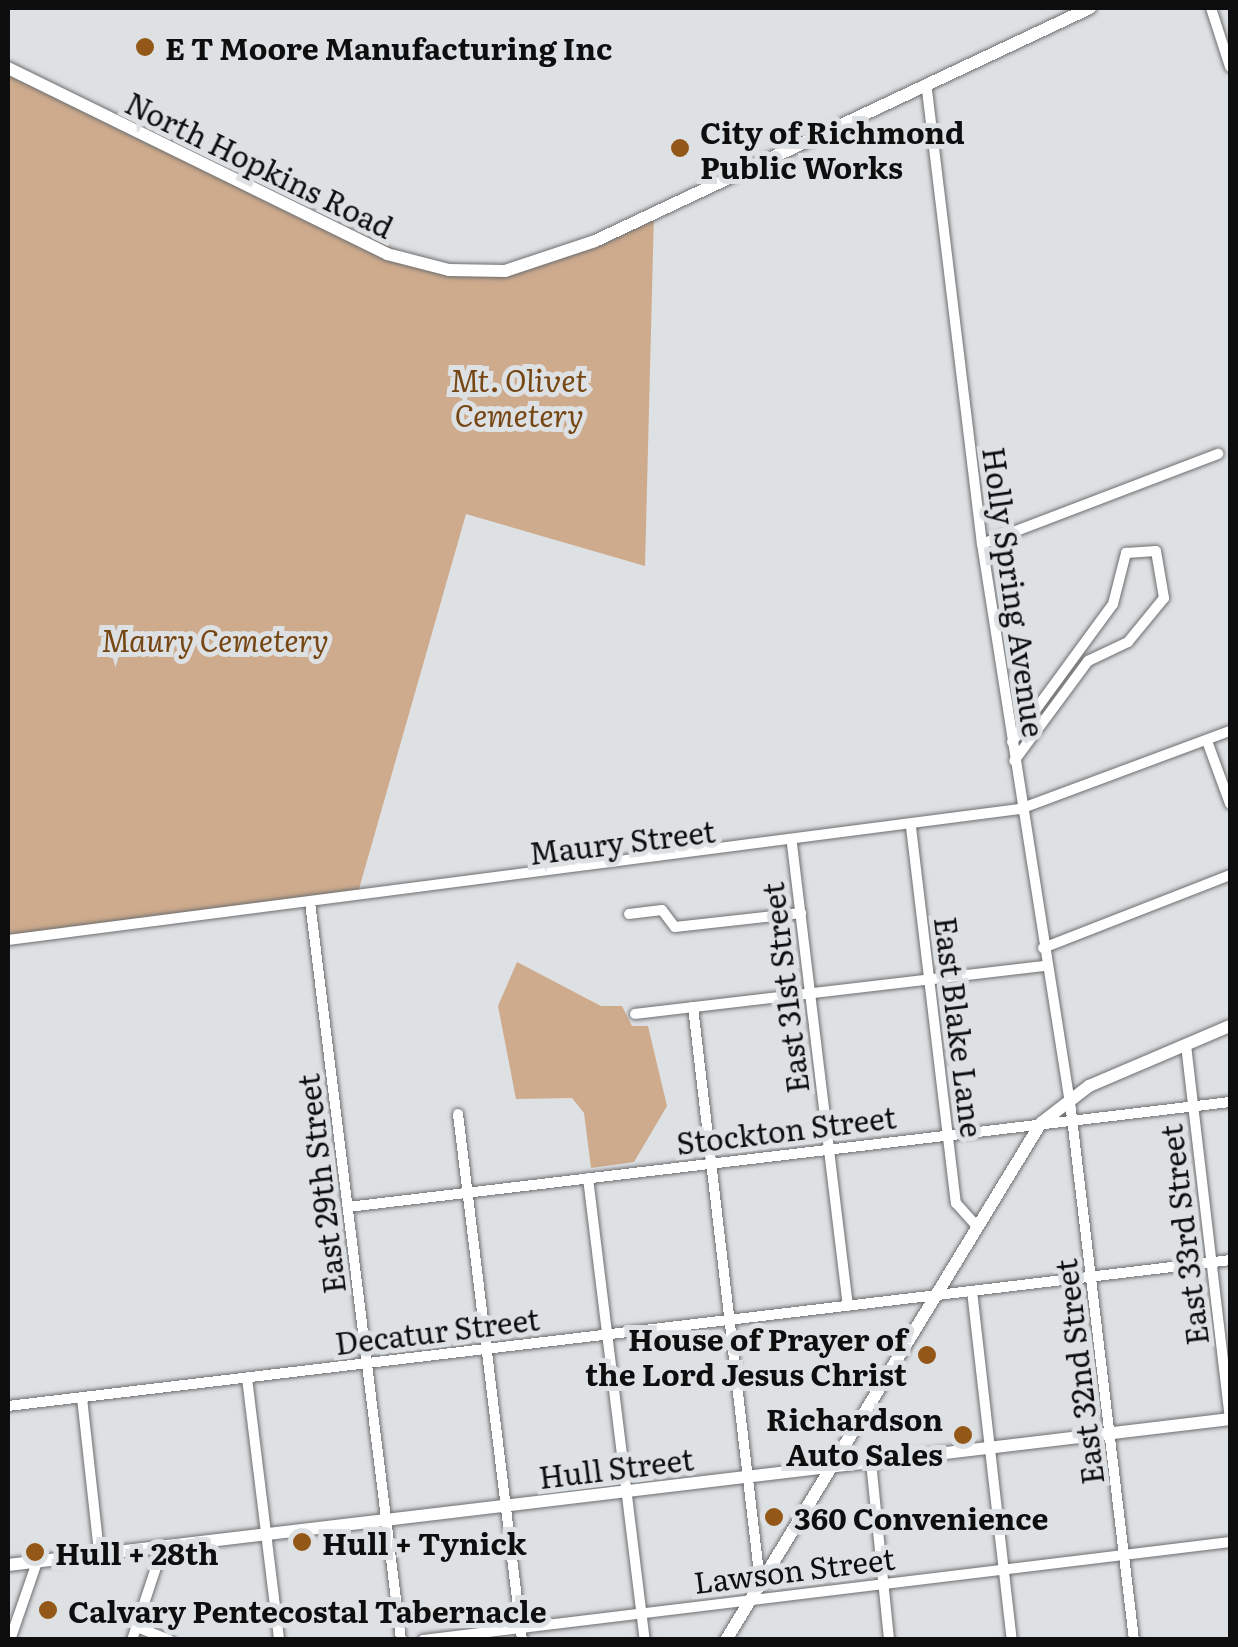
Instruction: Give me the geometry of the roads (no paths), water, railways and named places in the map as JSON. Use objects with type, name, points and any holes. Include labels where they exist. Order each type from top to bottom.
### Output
[{"type":"main road","name":"North Hopkins Road","points":[[8,68],[354,241],[468,272],[547,261],[927,90],[1090,8]]},
{"type":"main road","points":[[726,1640],[1037,1128],[1070,1098],[1230,1026]]},
{"type":"main road","name":"Hull Street","points":[[8,1565],[1230,1419]]},
{"type":"street","points":[[1211,8],[1230,67]]},
{"type":"street","name":"Holly Spring Avenue","points":[[927,90],[982,544],[1042,948],[1070,1098]]},
{"type":"street","points":[[982,544],[1218,454]]},
{"type":"street","points":[[1012,743],[1113,604],[1126,553],[1156,551],[1164,598],[1128,642],[1088,662],[1014,762]]},
{"type":"street","name":"Maury Street","points":[[8,940],[792,844],[1020,809],[1230,732]]},
{"type":"street","points":[[1207,741],[1230,804]]},
{"type":"street","name":"East Blake Lane","points":[[911,826],[956,1203],[976,1226]]},
{"type":"street","name":"East 31st Street","points":[[792,844],[848,1304]]},
{"type":"street","points":[[1042,948],[1230,876]]},
{"type":"street","name":"East 29th Street","points":[[310,902],[400,1640]]},
{"type":"street","points":[[629,914],[662,910],[675,927],[800,914]]},
{"type":"street","points":[[635,1014],[1045,966]]},
{"type":"street","points":[[693,1007],[760,1582]]},
{"type":"street","name":"East 33rd Street","points":[[1186,1044],[1230,1419]]},
{"type":"street","name":"East 32nd Street","points":[[1070,1098],[1134,1640]]},
{"type":"street","name":"Stockton Street","points":[[348,1208],[1230,1102]]},
{"type":"street","points":[[458,1114],[522,1633]]},
{"type":"street","points":[[588,1178],[644,1640]]},
{"type":"street","name":"Decatur Street","points":[[8,1406],[1230,1260]]},
{"type":"street","points":[[972,1291],[1012,1640]]},
{"type":"street","points":[[247,1378],[280,1640]]},
{"type":"street","points":[[82,1398],[100,1554]]},
{"type":"street","points":[[870,1462],[889,1640]]},
{"type":"street","name":"Lawson Street","points":[[423,1640],[522,1633],[641,1612],[1230,1542]]},
{"type":"street","points":[[132,1640],[164,1546]]},
{"type":"street","points":[[10,1640],[36,1562]]},
{"type":"street","points":[[137,1627],[170,1640]]},
{"type":"place","name":"E T Moore Manufacturing Inc","points":[[145,47]]},
{"type":"place","name":"City of Richmond Public Works","points":[[680,148]]},
{"type":"place","name":"House of Prayer of the Lord Jesus Christ","points":[[927,1355]]},
{"type":"place","name":"Richardson Auto Sales","points":[[963,1435]]},
{"type":"place","name":"360 Convenience","points":[[774,1517]]},
{"type":"place","name":"Hull + Tynick","points":[[302,1542]]},
{"type":"place","name":"Hull + 28th","points":[[35,1552]]},
{"type":"place","name":"Calvary Pentecostal Tabernacle","points":[[48,1610]]},
{"type":"park label","name":"Mt. Olivet Cemetery","points":[[519,396]]},
{"type":"park label","name":"Maury Cemetery","points":[[215,639]]}]
